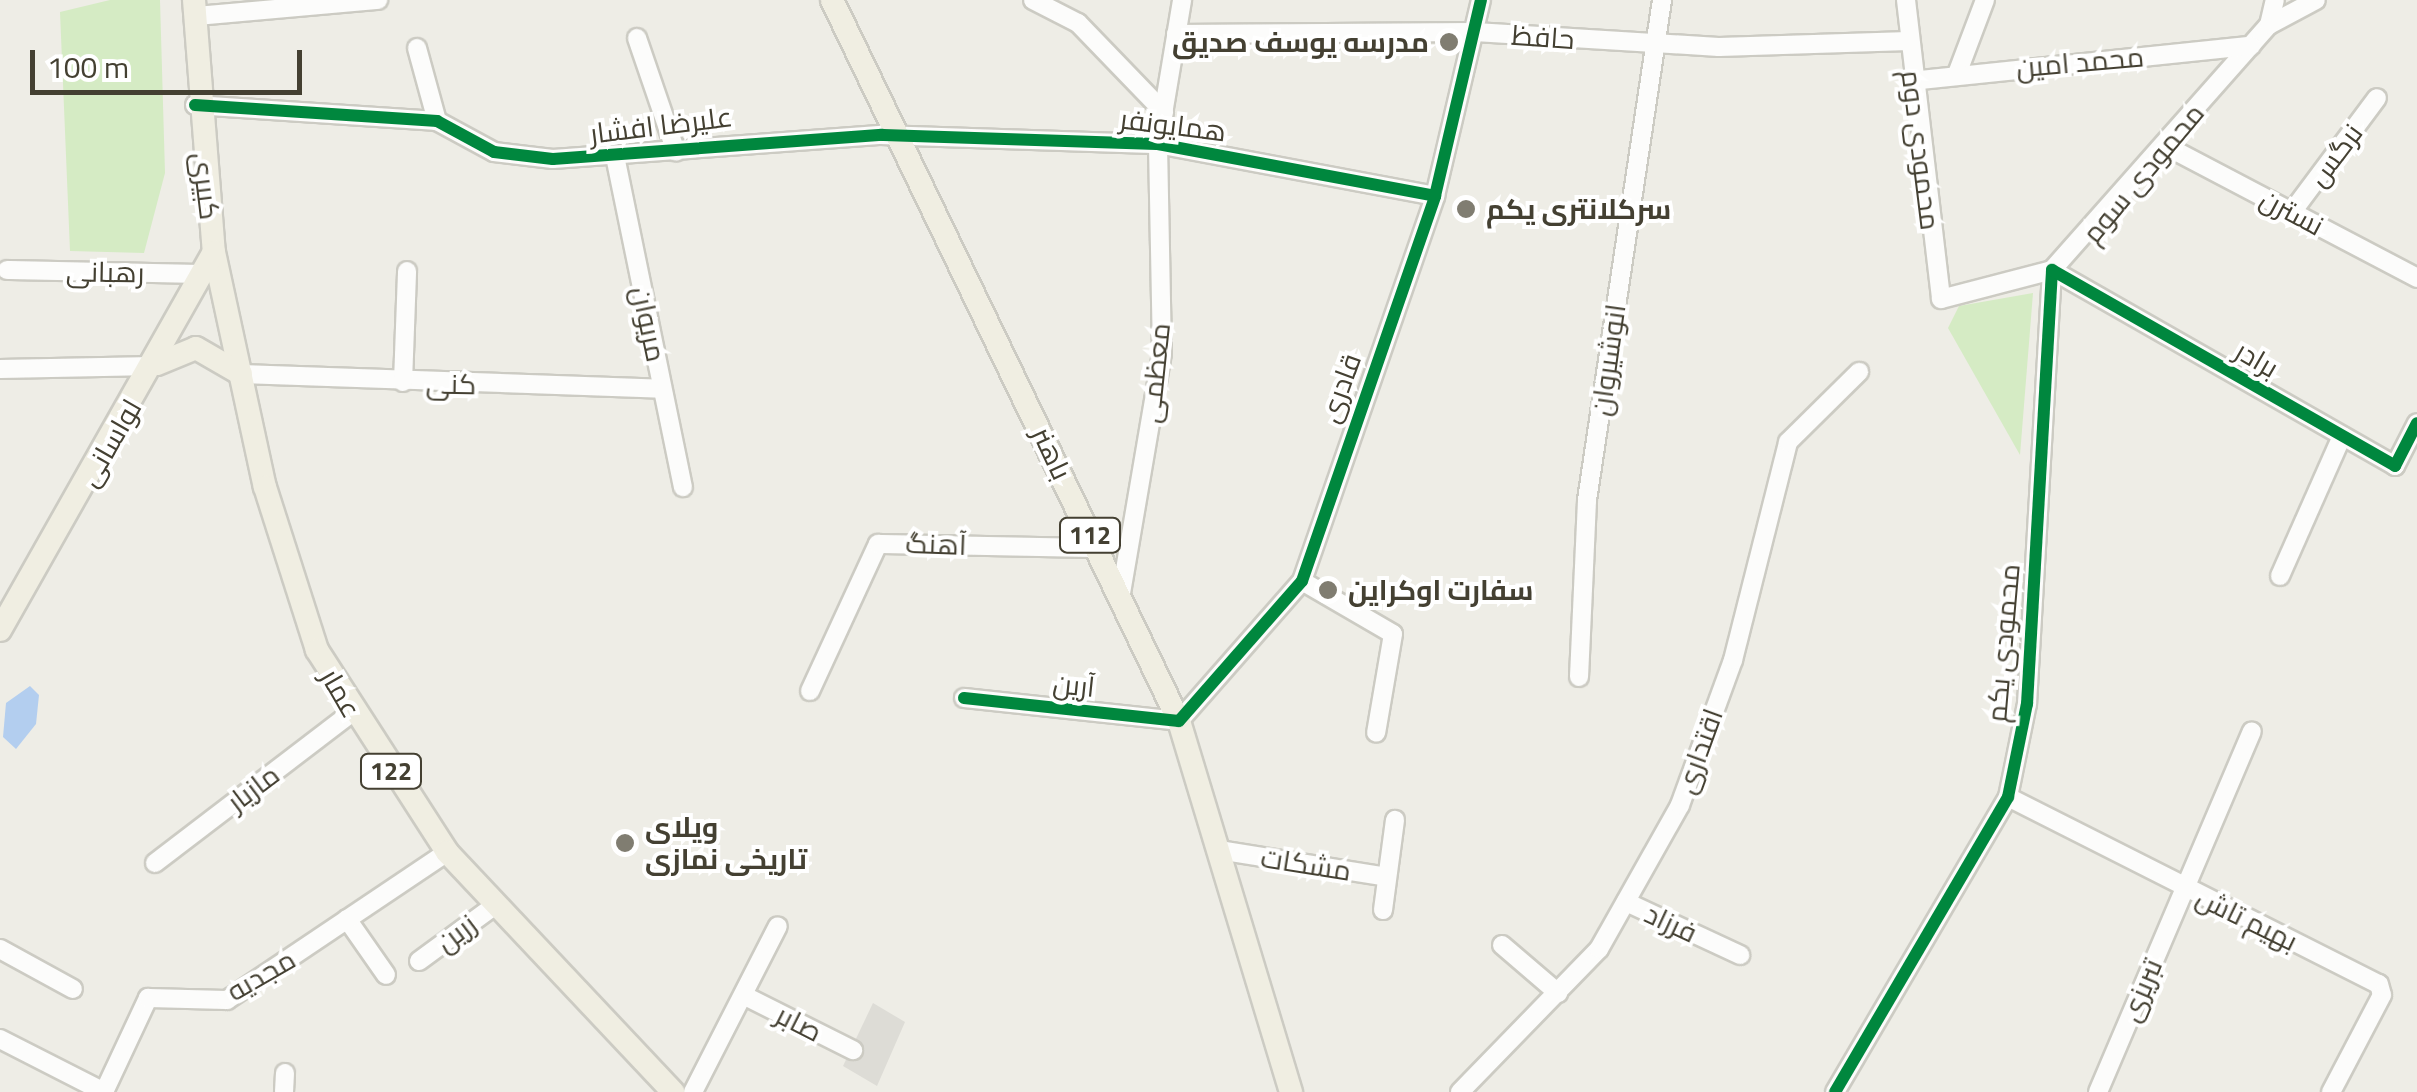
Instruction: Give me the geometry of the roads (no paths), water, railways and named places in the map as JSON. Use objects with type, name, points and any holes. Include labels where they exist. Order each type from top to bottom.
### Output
[{"type":"main road","name":"باهنر","points":[[832,0],[902,134],[1178,721],[1225,852],[1290,1092]]},
{"type":"main road","name":"کبیری","points":[[196,8],[196,105],[214,252]]},
{"type":"main road","name":"لواسانی","points":[[0,630],[154,366],[214,252]]},
{"type":"main road","name":"عمار","points":[[214,252],[285,561],[351,713],[447,852],[673,1092]]},
{"type":"main road","points":[[154,366],[196,348],[241,374]]},
{"type":"street","points":[[196,8],[378,0]]},
{"type":"street","points":[[1033,0],[1078,23],[1164,112]]},
{"type":"street","name":"معظمی","points":[[1120,600],[1162,353],[1158,144],[1182,0]]},
{"type":"street","name":"قادری","points":[[1178,721],[1302,581],[1436,196],[1481,0]]},
{"type":"street","name":"انوشیروان","points":[[1579,677],[1587,500],[1662,0]]},
{"type":"street","name":"محمودی دوم","points":[[1906,0],[1910,81],[1941,299],[2052,270]]},
{"type":"street","points":[[1957,74],[1985,0]]},
{"type":"street","points":[[2269,25],[2275,0]]},
{"type":"street","name":"محمودی سوم","points":[[2052,270],[2166,146],[2269,25],[2316,0]]},
{"type":"street","name":"حافظ","points":[[1176,34],[1474,32],[1655,44],[1909,41]]},
{"type":"street","points":[[637,38],[676,152]]},
{"type":"street","name":"محمد امین","points":[[1910,81],[2250,46]]},
{"type":"street","points":[[416,48],[437,121]]},
{"type":"street","name":"نرگس","points":[[2292,212],[2377,98]]},
{"type":"street","name":"علیرضا افشار","points":[[196,105],[437,121],[508,156],[616,161],[723,140],[902,134]]},
{"type":"street","name":"همایونفر","points":[[902,134],[1158,144],[1436,196]]},
{"type":"street","name":"نسترن","points":[[2166,146],[2417,278]]},
{"type":"street","name":"مریوان","points":[[616,161],[684,486]]},
{"type":"street","name":"رهبانی","points":[[7,270],[202,274]]},
{"type":"street","points":[[403,382],[407,270]]},
{"type":"street","name":"برادر","points":[[2052,270],[2395,466],[2417,423]]},
{"type":"street","name":"محمودی یکم","points":[[1835,1092],[2008,796],[2027,704],[2052,270]]},
{"type":"street","points":[[0,369],[154,366]]},
{"type":"street","name":"اقتداری","points":[[1460,1092],[1599,950],[1680,805],[1733,660],[1788,442],[1859,372]]},
{"type":"street","name":"کنی","points":[[241,374],[662,389]]},
{"type":"street","points":[[2280,576],[2342,436]]},
{"type":"street","name":"آهنگ","points":[[810,690],[878,544],[1096,548]]},
{"type":"street","points":[[1302,581],[1393,634],[1376,733]]},
{"type":"street","name":"آرین","points":[[964,698],[1178,721]]},
{"type":"street","name":"مازیار","points":[[155,863],[351,713]]},
{"type":"street","name":"تبریزی","points":[[2098,1092],[2252,731]]},
{"type":"street","name":"بهیم تاش","points":[[2008,796],[2382,988],[2332,1092]]},
{"type":"street","name":"مشکات","points":[[1383,910],[1395,820]]},
{"type":"street","name":"مجدیه","points":[[104,1092],[148,998],[227,1000],[447,852]]},
{"type":"street","name":"مشکات","points":[[1225,852],[1388,877]]},
{"type":"street","name":"فرزاد","points":[[1626,902],[1740,955]]},
{"type":"street","name":"زرین","points":[[419,961],[494,906]]},
{"type":"street","points":[[347,918],[386,976]]},
{"type":"street","name":"صابر","points":[[693,1092],[778,926]]},
{"type":"street","points":[[1502,945],[1558,993]]},
{"type":"street","points":[[0,949],[73,989]]},
{"type":"street","name":"صابر","points":[[745,996],[853,1050]]},
{"type":"street","points":[[0,1039],[104,1092]]},
{"type":"water","points":[[30,686],[39,695],[36,724],[16,749],[3,737],[6,703]]},
{"type":"place","name":"مدرسه یوسف صدیق","points":[[1449,42]]},
{"type":"place","name":"سرکلانتری یکم","points":[[1466,209]]},
{"type":"place","name":"سفارت اوکراین","points":[[1328,590]]},
{"type":"place","name":"ویلای تاریخی نمازی","points":[[625,843]]}]
